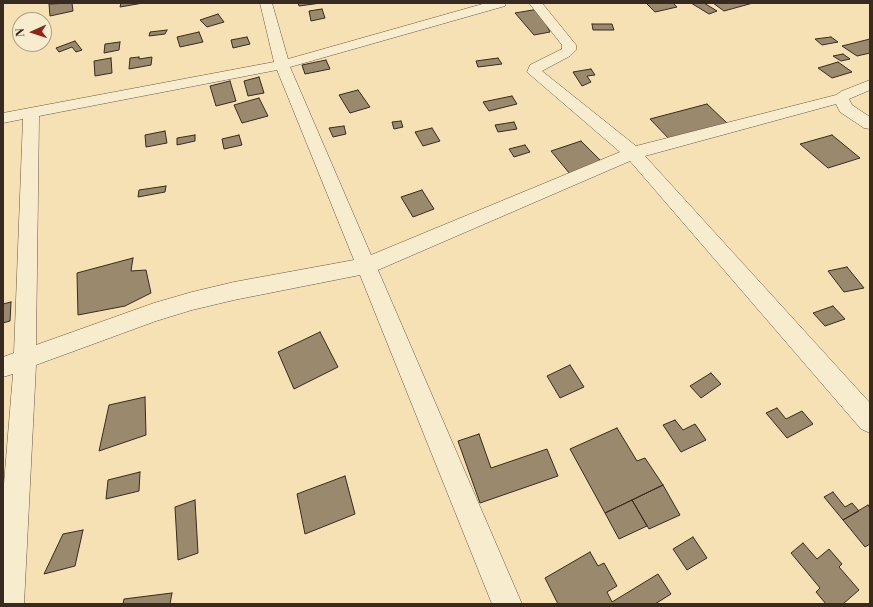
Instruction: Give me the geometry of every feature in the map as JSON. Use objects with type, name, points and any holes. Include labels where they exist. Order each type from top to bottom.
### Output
[{"type":"street","points":[[266,3],[282,65],[507,604]]},
{"type":"street","points":[[3,118],[282,65],[500,3]]},
{"type":"street","points":[[535,3],[569,45],[568,50],[535,68],[534,72],[633,153],[870,421]]},
{"type":"street","points":[[3,367],[154,312],[192,301],[234,291],[367,266],[633,153],[841,98],[870,85]]},
{"type":"street","points":[[841,98],[846,108],[870,124]]},
{"type":"street","points":[[9,604],[25,360],[31,112]]},
{"type":"building","points":[[72,3],[73,11],[52,16],[52,12],[50,12],[49,4]]},
{"type":"building","points":[[121,3],[143,3],[120,7]]},
{"type":"building","points":[[298,3],[321,3],[299,6]]},
{"type":"building","points":[[646,3],[673,3],[677,7],[655,12]]},
{"type":"building","points":[[691,3],[704,3],[717,11],[709,14]]},
{"type":"building","points":[[713,3],[753,3],[724,11]]},
{"type":"building","points":[[322,9],[325,18],[311,21],[309,11]]},
{"type":"building","points":[[539,9],[550,32],[534,35],[515,13]]},
{"type":"building","points":[[218,14],[224,22],[207,27],[200,20]]},
{"type":"building","points":[[592,24],[612,24],[614,30],[593,30]]},
{"type":"building","points":[[167,30],[165,34],[149,36],[150,32]]},
{"type":"building","points":[[199,32],[203,42],[180,47],[177,37]]},
{"type":"building","points":[[247,37],[250,44],[233,48],[231,40]]},
{"type":"building","points":[[831,37],[838,42],[822,45],[815,39]]},
{"type":"building","points":[[870,39],[870,53],[857,56],[842,46]]},
{"type":"building","points":[[75,41],[82,50],[76,52],[72,47],[59,52],[56,48]]},
{"type":"building","points":[[120,42],[119,50],[104,53],[105,44]]},
{"type":"building","points":[[843,54],[850,59],[841,61],[833,56]]},
{"type":"building","points":[[139,57],[139,59],[152,57],[151,65],[129,69],[130,58]]},
{"type":"building","points":[[111,58],[112,73],[95,76],[94,61]]},
{"type":"building","points":[[498,58],[502,64],[478,67],[476,61]]},
{"type":"building","points":[[326,60],[330,69],[305,74],[302,65]]},
{"type":"building","points":[[838,62],[852,72],[832,78],[818,68]]},
{"type":"building","points":[[591,69],[595,75],[587,76],[591,82],[582,86],[573,72]]},
{"type":"building","points":[[259,77],[264,93],[248,96],[244,81]]},
{"type":"building","points":[[230,81],[236,101],[216,106],[210,86]]},
{"type":"building","points":[[358,90],[370,107],[350,113],[339,95]]},
{"type":"building","points":[[512,96],[517,104],[489,111],[483,102]]},
{"type":"building","points":[[259,98],[268,116],[242,123],[234,105]]},
{"type":"building","points":[[707,104],[729,125],[672,142],[650,119]]},
{"type":"building","points":[[401,121],[403,127],[394,129],[392,122]]},
{"type":"building","points":[[514,122],[517,129],[498,132],[495,125]]},
{"type":"building","points":[[344,126],[346,134],[333,137],[329,128]]},
{"type":"building","points":[[432,128],[440,141],[423,146],[415,132]]},
{"type":"building","points":[[165,131],[167,143],[146,147],[145,135]]},
{"type":"building","points":[[195,135],[195,141],[177,145],[177,138]]},
{"type":"building","points":[[239,135],[242,145],[224,149],[222,139]]},
{"type":"building","points":[[832,135],[860,158],[828,168],[800,144]]},
{"type":"building","points":[[581,141],[602,162],[570,174],[551,151]]},
{"type":"building","points":[[525,145],[530,152],[514,157],[509,149]]},
{"type":"building","points":[[166,186],[165,192],[138,197],[139,190]]},
{"type":"building","points":[[422,190],[434,209],[413,217],[401,197]]},
{"type":"building","points":[[133,258],[131,271],[146,270],[151,293],[125,306],[78,315],[77,273]]},
{"type":"building","points":[[847,267],[864,288],[844,292],[828,271]]},
{"type":"building","points":[[11,302],[10,321],[3,323],[3,304]]},
{"type":"building","points":[[833,306],[845,319],[825,326],[813,313]]},
{"type":"building","points":[[320,332],[338,367],[294,389],[278,352]]},
{"type":"building","points":[[570,365],[584,387],[560,398],[547,376]]},
{"type":"building","points":[[711,373],[721,384],[701,398],[690,386]]},
{"type":"building","points":[[145,397],[146,435],[99,451],[109,405]]},
{"type":"building","points":[[777,408],[786,419],[802,411],[813,424],[787,438],[766,413]]},
{"type":"building","points":[[675,420],[683,430],[695,424],[706,440],[681,452],[663,425]]},
{"type":"building","points":[[617,428],[637,461],[645,458],[663,485],[605,513],[570,449]]},
{"type":"building","points":[[479,434],[491,468],[547,449],[558,476],[480,503],[458,441]]},
{"type":"building","points":[[140,472],[139,491],[106,499],[108,480]]},
{"type":"building","points":[[345,476],[355,514],[305,534],[297,494]]},
{"type":"building","points":[[663,485],[680,515],[649,529],[632,500]]},
{"type":"building","points":[[833,492],[845,507],[852,503],[859,511],[843,520],[824,497]]},
{"type":"building","points":[[195,500],[198,553],[178,560],[175,507]]},
{"type":"building","points":[[632,500],[647,526],[619,539],[605,513]]},
{"type":"building","points":[[868,505],[870,508],[870,544],[865,547],[843,520]]},
{"type":"building","points":[[83,530],[75,566],[44,574],[63,534]]},
{"type":"building","points":[[693,537],[707,558],[687,570],[673,549]]},
{"type":"building","points":[[803,543],[817,559],[829,549],[842,564],[839,567],[859,590],[843,604],[826,604],[816,592],[820,588],[791,553]]},
{"type":"building","points":[[590,552],[598,566],[604,563],[617,586],[607,592],[612,602],[658,574],[671,594],[655,604],[558,604],[545,578]]},
{"type":"building","points":[[172,593],[170,604],[123,604],[124,599]]}]
